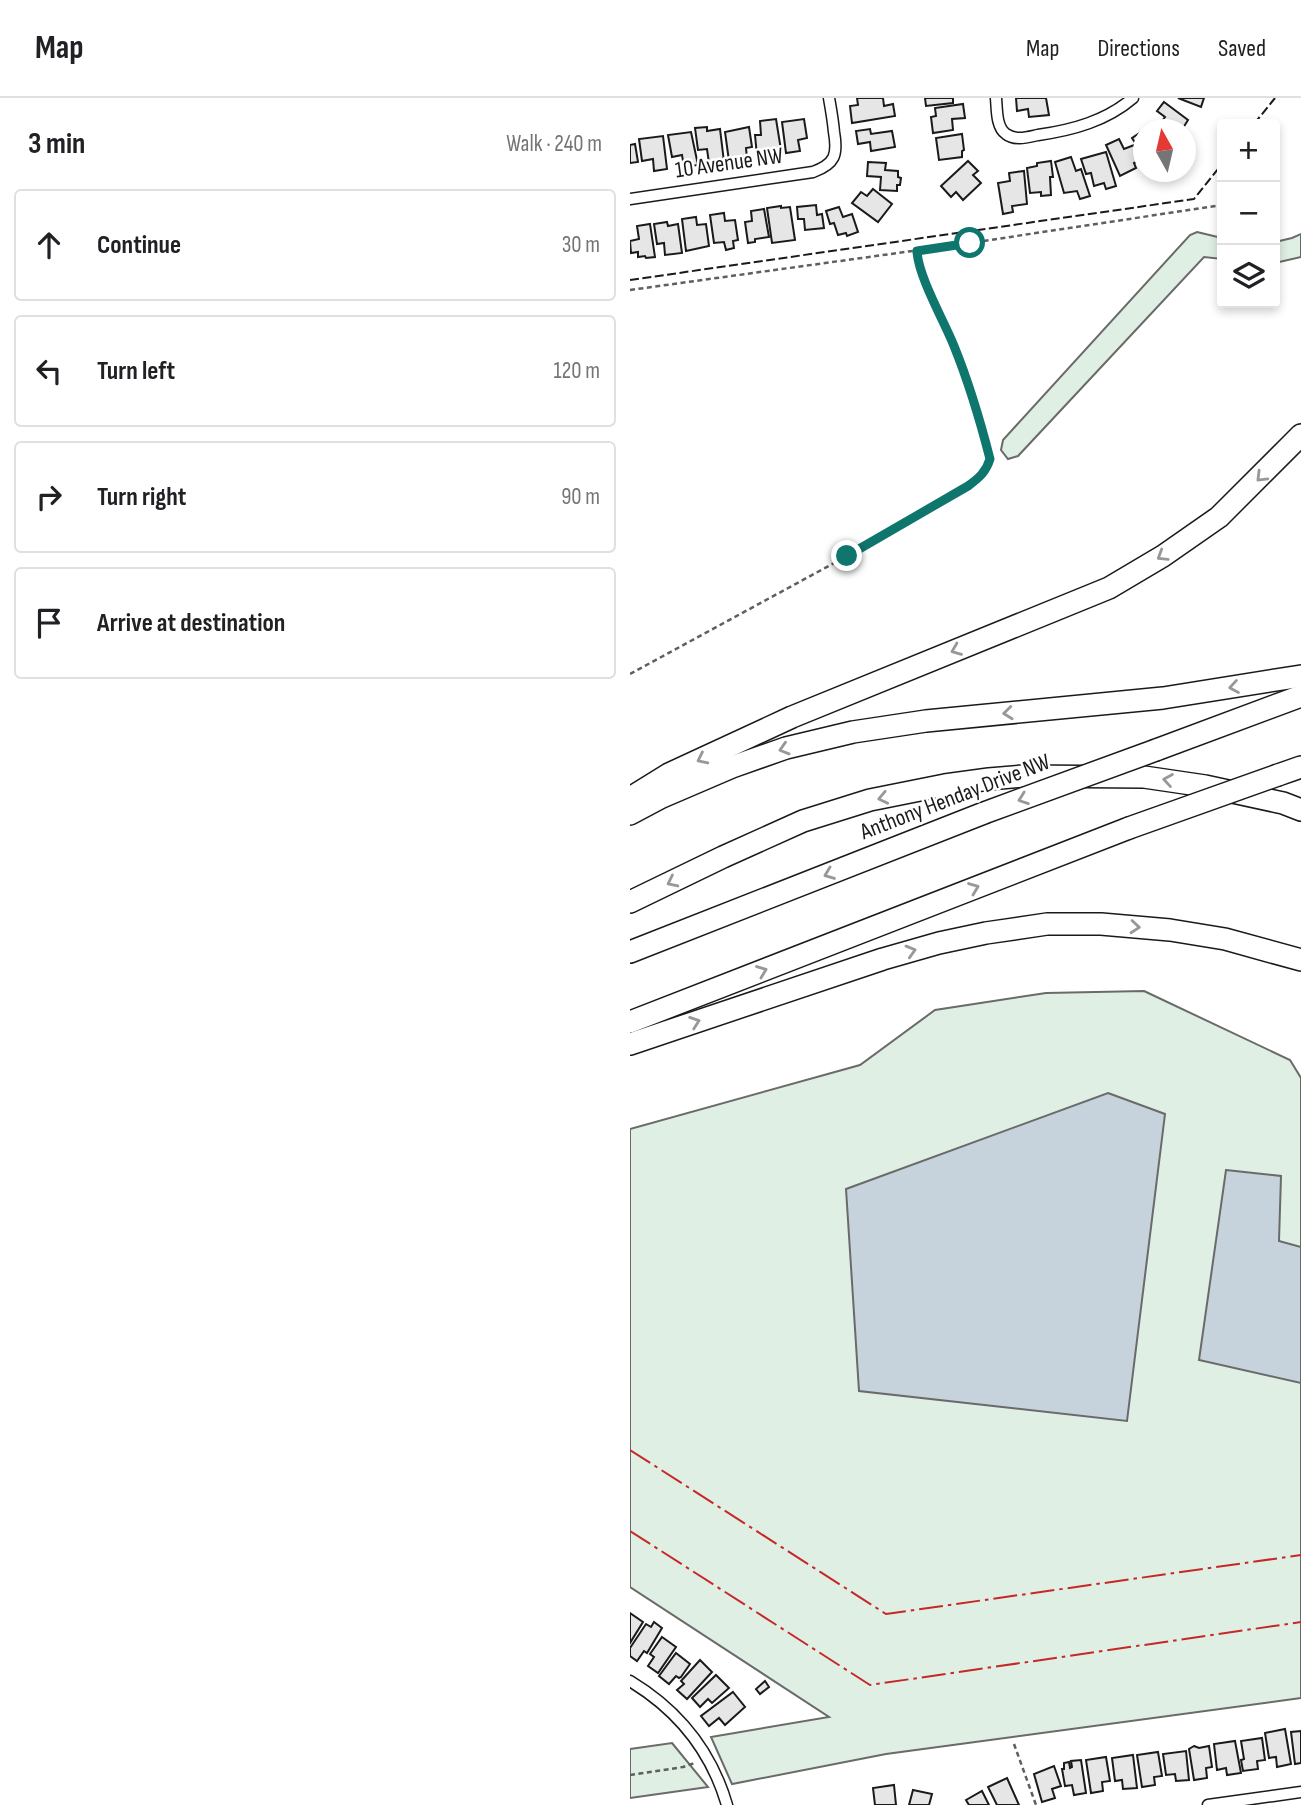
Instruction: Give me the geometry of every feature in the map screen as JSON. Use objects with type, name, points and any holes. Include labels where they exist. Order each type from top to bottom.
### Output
[{"type":"highway","points":[[630,798],[669,774],[792,717],[1109,587],[1163,556],[1219,517],[1301,435]]},
{"type":"highway","points":[[630,814],[732,767],[786,748],[853,732],[926,721],[1163,698],[1301,676]]},
{"type":"highway","name":"Anthony Henday Drive NW","points":[[630,953],[984,813],[1301,696]]},
{"type":"highway","points":[[630,1022],[1129,828],[1301,767]]},
{"type":"highway","points":[[630,902],[803,821],[870,800],[978,780],[1023,776],[1144,777],[1205,786],[1283,803],[1301,810]]},
{"type":"highway","points":[[630,1044],[883,958],[986,933],[1047,925],[1101,924],[1170,930],[1225,939],[1301,960]]},
{"type":"street","name":"10 Avenue NW","points":[[630,199],[822,169],[831,162],[837,149],[829,98]]},
{"type":"street","points":[[996,98],[1000,124],[1006,134],[1017,138],[1070,130],[1096,121],[1133,98]]},
{"type":"street","points":[[630,1681],[682,1721],[706,1756],[717,1777],[726,1805]]},
{"type":"street","points":[[1208,1805],[1301,1792]]},
{"type":"path","points":[[630,290],[917,251],[1217,206]]},
{"type":"path","points":[[630,674],[847,556],[981,477],[990,459],[971,389],[922,271],[917,251]]},
{"type":"path","points":[[1014,1744],[1036,1805]]},
{"type":"path","points":[[630,1775],[683,1767],[706,1756]]},
{"type":"green space","points":[[1197,232],[1217,237],[1217,258],[1204,257],[1018,456],[1008,459],[1001,450],[1003,440],[1190,235]]},
{"type":"green space","points":[[1301,234],[1301,257],[1280,262],[1280,241]]},
{"type":"green space","points":[[1144,991],[1290,1060],[1301,1078],[1301,1698],[886,1754],[732,1784],[711,1737],[829,1717],[630,1587],[630,1129],[860,1065],[935,1010],[1046,993]]},
{"type":"green space","points":[[672,1743],[708,1787],[630,1798],[630,1749]]},
{"type":"shaded area","points":[[1108,1093],[1165,1114],[1127,1421],[859,1391],[846,1189]]},
{"type":"shaded area","points":[[1226,1170],[1281,1176],[1279,1241],[1301,1247],[1301,1383],[1199,1360]]},
{"type":"building","points":[[857,98],[883,98],[884,106],[893,104],[895,116],[852,123],[850,106],[858,105]]},
{"type":"building","points":[[925,98],[953,98],[953,103],[926,106]]},
{"type":"building","points":[[1016,98],[1046,98],[1049,115],[1029,117],[1028,109],[1017,111]]},
{"type":"building","points":[[1178,98],[1204,98],[1201,107]]},
{"type":"building","points":[[1164,102],[1187,119],[1164,119],[1165,117],[1157,111]]},
{"type":"building","points":[[963,104],[965,118],[952,119],[953,130],[933,133],[931,117],[936,116],[935,108]]},
{"type":"building","points":[[776,119],[781,150],[770,151],[771,155],[757,156],[755,135],[761,135],[760,121]]},
{"type":"building","points":[[804,119],[807,138],[798,140],[800,151],[786,153],[782,122]]},
{"type":"building","points":[[707,127],[707,131],[720,129],[724,162],[709,163],[707,149],[698,150],[695,128]]},
{"type":"building","points":[[749,127],[752,147],[746,148],[747,158],[729,161],[725,132]]},
{"type":"building","points":[[870,129],[871,134],[892,131],[895,147],[871,151],[870,142],[858,144],[856,131]]},
{"type":"building","points":[[691,132],[698,165],[684,167],[682,155],[672,157],[668,135]]},
{"type":"building","points":[[962,134],[962,157],[939,160],[936,138]]},
{"type":"building","points":[[663,136],[667,169],[654,171],[653,159],[642,161],[639,139]]},
{"type":"building","points":[[1119,139],[1124,149],[1133,145],[1133,170],[1120,176],[1106,145]]},
{"type":"building","points":[[635,144],[638,162],[630,163],[630,145]]},
{"type":"building","points":[[1106,152],[1116,186],[1106,189],[1104,183],[1094,186],[1091,173],[1086,174],[1081,159]]},
{"type":"building","points":[[1071,157],[1076,171],[1081,169],[1090,196],[1080,199],[1077,191],[1064,193],[1055,162]]},
{"type":"building","points":[[968,161],[978,171],[973,175],[981,183],[963,200],[956,192],[951,197],[941,186]]},
{"type":"building","points":[[1051,161],[1051,195],[1030,193],[1027,168]]},
{"type":"building","points":[[868,162],[886,163],[885,170],[898,171],[898,177],[901,178],[897,191],[880,190],[881,177],[867,176]]},
{"type":"building","points":[[1024,171],[1027,204],[1012,206],[1013,212],[1003,214],[998,183],[1010,181],[1009,173]]},
{"type":"building","points":[[873,189],[892,204],[878,222],[852,203],[861,192],[867,196]]},
{"type":"building","points":[[816,205],[817,215],[822,214],[824,228],[805,230],[804,219],[798,219],[797,207]]},
{"type":"building","points":[[790,207],[795,240],[772,243],[767,208]]},
{"type":"building","points":[[839,207],[843,217],[852,214],[858,232],[847,236],[846,233],[838,235],[834,223],[830,224],[826,211]]},
{"type":"building","points":[[764,209],[769,237],[748,243],[745,222],[752,221],[751,211]]},
{"type":"building","points":[[724,213],[725,221],[735,220],[738,240],[733,241],[734,248],[726,250],[724,242],[714,243],[710,215]]},
{"type":"building","points":[[696,217],[697,225],[706,224],[709,246],[686,251],[682,219]]},
{"type":"building","points":[[667,222],[668,226],[678,224],[682,253],[665,255],[664,243],[657,244],[654,224]]},
{"type":"building","points":[[650,224],[655,257],[638,257],[638,252],[631,253],[630,241],[639,239],[637,226]]},
{"type":"building","points":[[630,1613],[643,1622],[630,1643]]},
{"type":"building","points":[[654,1622],[662,1628],[647,1653],[644,1651],[637,1661],[630,1656],[630,1648],[646,1624],[651,1627]]},
{"type":"building","points":[[662,1637],[676,1647],[658,1673],[648,1666],[654,1657],[650,1654]]},
{"type":"building","points":[[676,1653],[690,1664],[681,1677],[676,1676],[669,1684],[659,1676]]},
{"type":"building","points":[[700,1660],[712,1672],[687,1699],[677,1690],[684,1684],[681,1681]]},
{"type":"building","points":[[716,1675],[729,1688],[712,1703],[708,1699],[700,1707],[692,1698]]},
{"type":"building","points":[[765,1681],[769,1687],[760,1694],[756,1689]]},
{"type":"building","points":[[733,1692],[745,1707],[725,1725],[719,1718],[709,1726],[701,1716]]},
{"type":"building","points":[[1285,1729],[1291,1764],[1277,1767],[1276,1757],[1269,1758],[1265,1733]]},
{"type":"building","points":[[1301,1731],[1301,1763],[1295,1764],[1291,1732]]},
{"type":"building","points":[[1262,1738],[1265,1760],[1257,1761],[1258,1769],[1243,1771],[1241,1741]]},
{"type":"building","points":[[1235,1741],[1241,1773],[1227,1775],[1226,1768],[1217,1770],[1214,1744]]},
{"type":"building","points":[[1194,1746],[1209,1746],[1212,1767],[1206,1768],[1207,1778],[1194,1780],[1189,1749]]},
{"type":"building","points":[[1186,1751],[1189,1780],[1176,1781],[1175,1774],[1166,1775],[1163,1754]]},
{"type":"building","points":[[1158,1752],[1162,1776],[1154,1777],[1155,1785],[1142,1787],[1137,1755]]},
{"type":"building","points":[[1133,1755],[1137,1788],[1123,1789],[1122,1780],[1115,1781],[1112,1758]]},
{"type":"building","points":[[1106,1757],[1110,1781],[1102,1782],[1103,1791],[1091,1793],[1086,1760]]},
{"type":"building","points":[[1081,1760],[1086,1793],[1074,1795],[1072,1785],[1065,1786],[1062,1769],[1064,1763],[1069,1762],[1070,1768],[1071,1761]]},
{"type":"building","points":[[1054,1766],[1061,1786],[1052,1789],[1055,1798],[1042,1802],[1034,1774]]},
{"type":"building","points":[[1007,1778],[1019,1805],[997,1805],[988,1787]]},
{"type":"building","points":[[894,1785],[896,1805],[875,1805],[873,1788]]},
{"type":"building","points":[[913,1790],[932,1794],[929,1805],[909,1805]]},
{"type":"building","points":[[982,1791],[989,1805],[969,1805],[966,1800]]},
{"type":"fence","points":[[1258,119],[1275,98]]},
{"type":"fence","points":[[630,280],[1194,199],[1217,170]]},
{"type":"power","points":[[630,1450],[886,1614],[1301,1555]]},
{"type":"power","points":[[630,1531],[870,1685],[1301,1622]]},
{"type":"route","points":[[847,556],[968,486],[981,477],[987,468],[990,459],[971,389],[917,256],[917,251],[970,243]]}]
